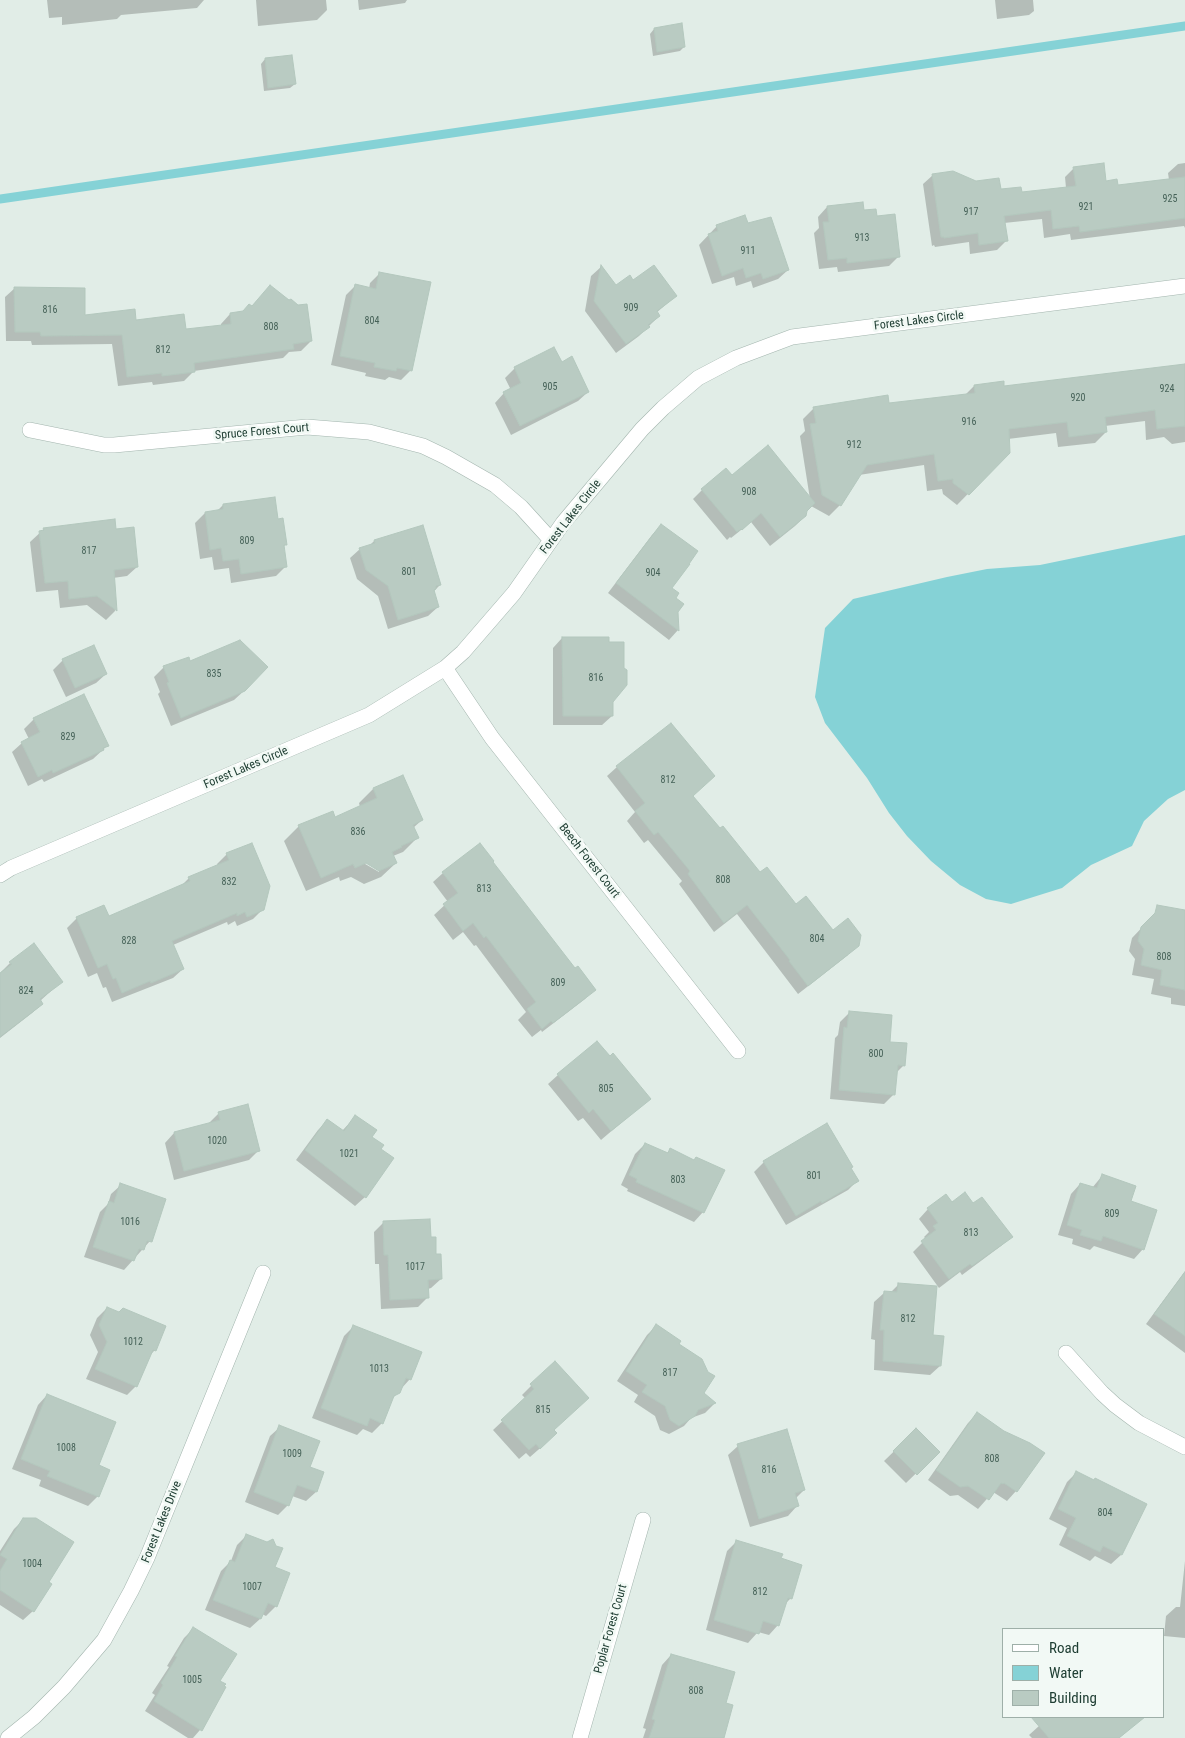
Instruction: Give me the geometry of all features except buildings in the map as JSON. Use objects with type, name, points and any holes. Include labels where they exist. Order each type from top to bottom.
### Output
[{"type":"street","name":"Forest Lakes Circle","points":[[0,874],[369,715],[445,668],[463,652],[514,593],[563,524],[642,429],[662,408],[698,378],[736,358],[792,337],[1185,286]]},
{"type":"street","name":"Spruce Forest Court","points":[[30,430],[104,445],[307,427],[369,432],[423,446],[495,485],[521,507],[551,540]]},
{"type":"street","name":"Beech Forest Court","points":[[445,668],[492,738],[738,1051]]},
{"type":"street","name":"Forest Lakes Drive","points":[[8,1738],[34,1717],[64,1687],[104,1640],[131,1591],[148,1558],[263,1273]]},
{"type":"street","points":[[1066,1353],[1115,1405],[1139,1423],[1185,1447]]},
{"type":"street","name":"Poplar Forest Court","points":[[580,1738],[643,1520]]},
{"type":"water","points":[[1185,535],[1185,790],[1168,799],[1144,821],[1132,846],[1091,865],[1062,888],[1011,904],[986,899],[960,885],[931,861],[907,836],[889,813],[867,778],[825,723],[815,697],[825,628],[853,599],[987,569],[1040,565]]},
{"type":"waterway","points":[[0,199],[1185,26]]}]
